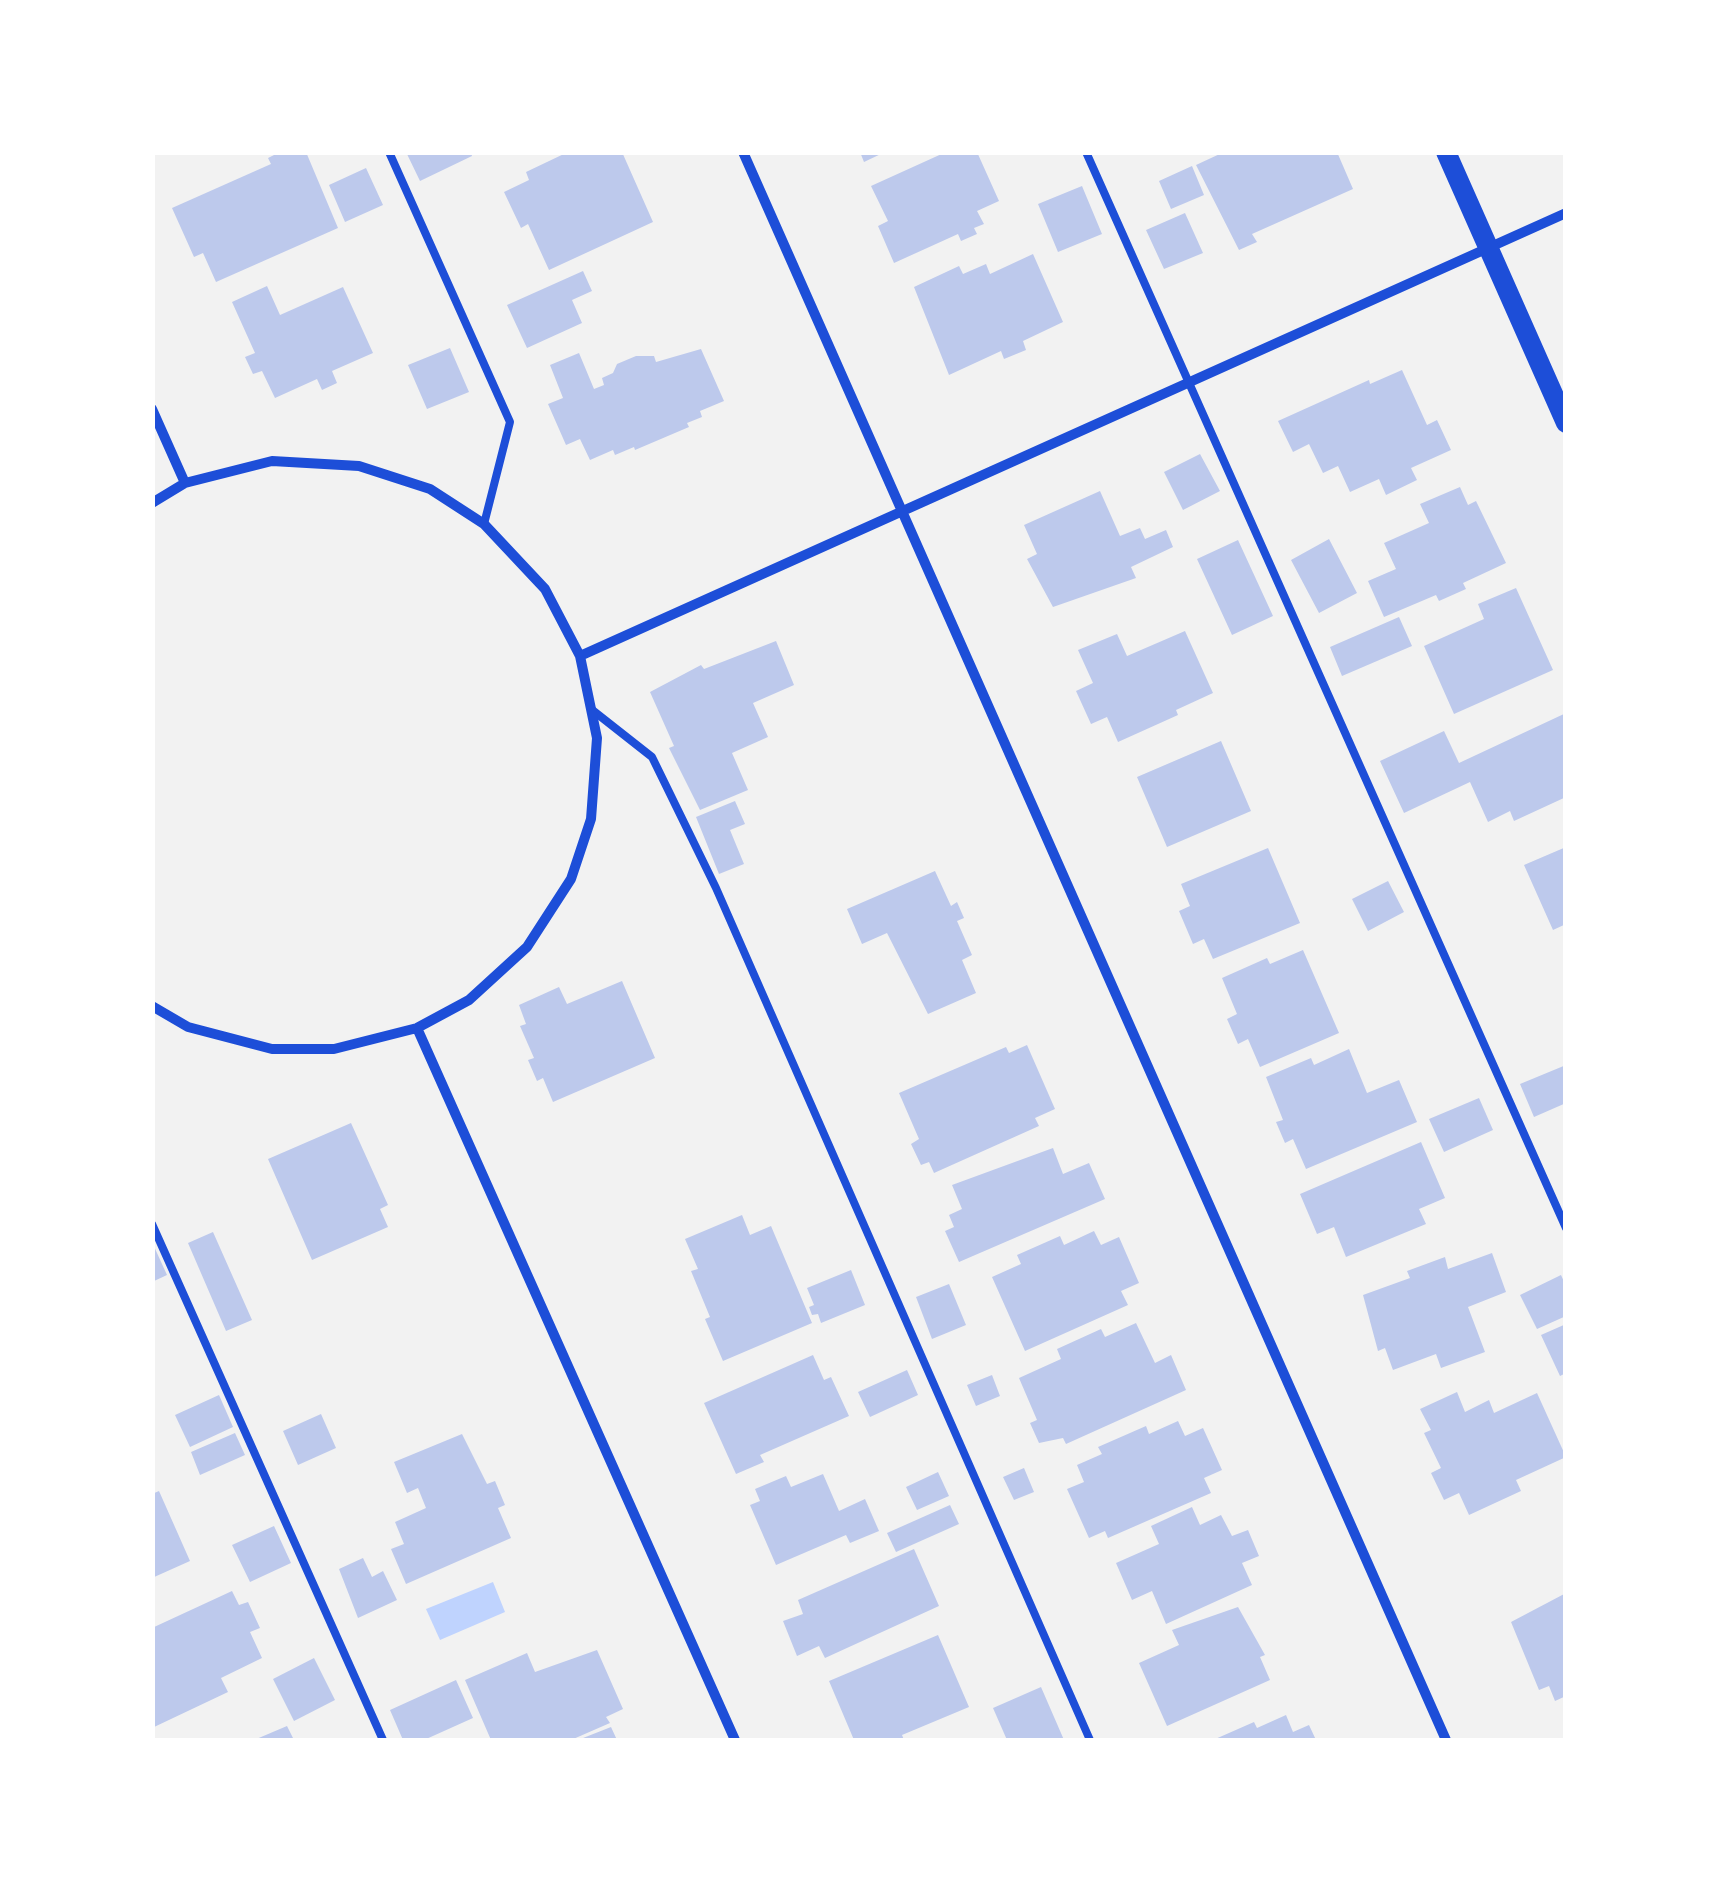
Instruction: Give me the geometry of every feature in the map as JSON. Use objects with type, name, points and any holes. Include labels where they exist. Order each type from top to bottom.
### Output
[{"type":"main road","points":[[1446,152],[1566,423]]},
{"type":"street","points":[[743,152],[1446,1740]]},
{"type":"street","points":[[580,656],[1566,213]]},
{"type":"street","points":[[152,409],[185,484]]},
{"type":"street","points":[[152,503],[185,484],[272,461],[358,466],[430,489],[484,524],[545,589],[580,656],[597,738],[591,819],[571,879],[527,947],[469,1000],[417,1028],[334,1049],[272,1049],[188,1027],[152,1006]]},
{"type":"street","points":[[417,1028],[735,1740]]},
{"type":"lane","points":[[389,152],[510,422],[484,524]]},
{"type":"lane","points":[[1086,152],[1186,384],[1566,1228]]},
{"type":"lane","points":[[590,709],[652,757],[716,888],[1090,1740]]},
{"type":"lane","points":[[152,1224],[383,1740]]},
{"type":"water","points":[[493,1582],[505,1612],[440,1640],[426,1609]]},
{"type":"building","points":[[280,152],[306,152],[338,228],[216,282],[203,253],[194,257],[172,208],[271,164],[268,158]]},
{"type":"building","points":[[406,152],[471,152],[472,156],[420,181]]},
{"type":"building","points":[[568,152],[622,152],[653,222],[549,270],[528,224],[521,228],[504,192],[529,180],[526,172]]},
{"type":"building","points":[[860,152],[885,152],[864,162]]},
{"type":"building","points":[[946,152],[977,152],[999,201],[977,211],[984,224],[974,228],[977,234],[961,241],[958,234],[894,263],[878,226],[888,221],[871,186]]},
{"type":"building","points":[[1224,152],[1337,152],[1353,189],[1252,234],[1257,242],[1239,250],[1196,165]]},
{"type":"building","points":[[1192,166],[1204,195],[1171,209],[1159,181]]},
{"type":"building","points":[[366,168],[383,205],[345,222],[329,185]]},
{"type":"building","points":[[1082,186],[1102,234],[1058,252],[1038,204]]},
{"type":"building","points":[[1185,213],[1203,253],[1164,269],[1146,230]]},
{"type":"building","points":[[1033,254],[1063,322],[1023,341],[1026,350],[1004,359],[1001,351],[949,375],[914,287],[959,266],[963,274],[986,264],[990,274]]},
{"type":"building","points":[[583,271],[592,291],[572,300],[582,323],[527,348],[507,305]]},
{"type":"building","points":[[267,286],[280,315],[343,287],[373,353],[332,371],[337,383],[322,390],[317,379],[275,398],[262,371],[253,374],[245,357],[255,353],[232,302]]},
{"type":"building","points":[[450,348],[469,392],[427,409],[408,365]]},
{"type":"building","points":[[701,349],[724,401],[700,411],[702,417],[687,423],[689,427],[635,450],[634,447],[615,455],[613,450],[590,460],[580,439],[566,445],[548,404],[563,398],[550,365],[579,353],[594,389],[604,385],[602,378],[613,373],[617,364],[636,356],[654,356],[656,362]]},
{"type":"building","points":[[1402,370],[1427,425],[1437,420],[1451,450],[1411,468],[1417,480],[1386,495],[1379,479],[1350,492],[1338,466],[1323,473],[1309,444],[1293,452],[1278,421],[1369,380],[1370,384]]},
{"type":"building","points":[[1200,454],[1220,491],[1183,510],[1164,472]]},
{"type":"building","points":[[1460,487],[1468,505],[1476,501],[1506,563],[1463,583],[1466,589],[1439,601],[1436,595],[1384,617],[1368,581],[1396,569],[1384,543],[1429,523],[1420,504]]},
{"type":"building","points":[[1100,491],[1120,536],[1140,528],[1145,539],[1166,530],[1173,547],[1131,567],[1136,578],[1053,607],[1027,559],[1037,554],[1024,525]]},
{"type":"building","points":[[1329,539],[1357,593],[1319,613],[1291,560]]},
{"type":"building","points":[[1238,540],[1273,616],[1232,635],[1197,559]]},
{"type":"building","points":[[1516,588],[1553,670],[1454,714],[1424,646],[1484,619],[1478,604]]},
{"type":"building","points":[[1399,617],[1412,646],[1342,676],[1330,647]]},
{"type":"building","points":[[1185,631],[1213,693],[1176,710],[1178,715],[1118,742],[1107,717],[1091,724],[1076,691],[1093,683],[1078,650],[1117,634],[1127,656]]},
{"type":"building","points":[[776,641],[794,685],[753,703],[768,737],[732,753],[748,790],[700,810],[669,748],[674,746],[650,692],[701,665],[704,669]]},
{"type":"building","points":[[1566,713],[1566,797],[1514,821],[1510,811],[1488,822],[1470,782],[1404,813],[1380,761],[1444,731],[1459,763]]},
{"type":"building","points":[[1221,741],[1251,811],[1167,847],[1137,777]]},
{"type":"building","points":[[735,801],[745,824],[730,830],[744,864],[719,874],[696,817]]},
{"type":"building","points":[[1566,847],[1566,924],[1553,930],[1524,865]]},
{"type":"building","points":[[1268,848],[1300,923],[1213,959],[1204,939],[1193,944],[1179,911],[1190,906],[1181,884]]},
{"type":"building","points":[[935,871],[951,906],[957,902],[964,918],[957,921],[972,955],[962,960],[976,993],[928,1014],[887,933],[862,944],[847,909]]},
{"type":"building","points":[[1388,881],[1404,912],[1368,931],[1352,899]]},
{"type":"building","points":[[1303,950],[1339,1033],[1260,1067],[1248,1039],[1238,1044],[1227,1019],[1237,1014],[1222,978],[1267,958],[1270,964]]},
{"type":"building","points":[[622,981],[655,1058],[553,1102],[543,1078],[537,1081],[528,1060],[534,1058],[520,1026],[526,1024],[519,1005],[559,987],[567,1004]]},
{"type":"building","points":[[1027,1045],[1055,1109],[1035,1118],[1039,1126],[934,1173],[929,1162],[921,1165],[911,1144],[919,1139],[899,1093],[1006,1047],[1009,1053]]},
{"type":"building","points":[[1349,1049],[1367,1093],[1399,1080],[1417,1122],[1306,1169],[1293,1139],[1285,1143],[1276,1122],[1283,1120],[1266,1077],[1311,1058],[1314,1065]]},
{"type":"building","points":[[1566,1065],[1566,1103],[1534,1117],[1520,1084]]},
{"type":"building","points":[[1479,1098],[1493,1130],[1444,1152],[1429,1119]]},
{"type":"building","points":[[351,1123],[388,1205],[380,1209],[388,1227],[312,1260],[268,1159]]},
{"type":"building","points":[[1421,1142],[1445,1198],[1419,1209],[1426,1224],[1346,1257],[1334,1227],[1317,1234],[1300,1194]]},
{"type":"building","points":[[1053,1148],[1063,1174],[1089,1163],[1105,1199],[959,1262],[945,1231],[954,1227],[949,1215],[962,1209],[952,1185]]},
{"type":"building","points":[[742,1215],[750,1235],[771,1226],[812,1323],[723,1361],[705,1319],[710,1317],[691,1271],[698,1269],[685,1239]]},
{"type":"building","points":[[1094,1231],[1101,1245],[1119,1237],[1139,1283],[1121,1291],[1128,1305],[1025,1351],[992,1277],[1021,1264],[1017,1255],[1060,1236],[1064,1245]]},
{"type":"building","points":[[213,1232],[252,1320],[226,1331],[188,1243]]},
{"type":"building","points":[[152,1242],[167,1275],[152,1282]]},
{"type":"building","points":[[1492,1253],[1506,1292],[1468,1307],[1485,1352],[1441,1368],[1436,1354],[1393,1370],[1385,1348],[1378,1351],[1363,1295],[1410,1278],[1407,1271],[1445,1257],[1448,1269]]},
{"type":"building","points":[[851,1270],[865,1305],[821,1323],[818,1314],[812,1315],[809,1307],[814,1305],[807,1288]]},
{"type":"building","points":[[1561,1275],[1566,1286],[1566,1316],[1537,1329],[1520,1295]]},
{"type":"building","points":[[949,1284],[966,1325],[932,1339],[916,1297]]},
{"type":"building","points":[[1136,1323],[1155,1363],[1171,1355],[1186,1390],[1066,1444],[1063,1438],[1039,1443],[1030,1423],[1037,1420],[1019,1378],[1061,1359],[1057,1349],[1101,1329],[1105,1337]]},
{"type":"building","points":[[1566,1324],[1566,1373],[1560,1376],[1541,1335]]},
{"type":"building","points":[[813,1355],[824,1380],[831,1377],[849,1416],[760,1455],[764,1462],[736,1474],[704,1403]]},
{"type":"building","points":[[907,1370],[918,1395],[870,1417],[858,1392]]},
{"type":"building","points":[[992,1375],[1000,1396],[976,1406],[967,1385]]},
{"type":"building","points":[[1457,1392],[1465,1412],[1489,1400],[1494,1413],[1537,1393],[1566,1457],[1516,1480],[1521,1491],[1469,1515],[1459,1493],[1444,1500],[1431,1473],[1441,1468],[1424,1433],[1431,1430],[1420,1409]]},
{"type":"building","points":[[219,1395],[233,1427],[190,1447],[175,1415]]},
{"type":"building","points":[[321,1414],[336,1448],[298,1465],[283,1431]]},
{"type":"building","points":[[1178,1421],[1185,1436],[1203,1428],[1222,1470],[1204,1478],[1211,1493],[1108,1538],[1105,1531],[1089,1538],[1067,1489],[1084,1482],[1077,1465],[1102,1454],[1098,1447],[1146,1426],[1149,1434]]},
{"type":"building","points":[[235,1433],[245,1455],[200,1475],[191,1452]]},
{"type":"building","points":[[462,1434],[487,1484],[495,1481],[505,1505],[498,1508],[511,1538],[406,1584],[391,1549],[404,1544],[395,1522],[426,1508],[418,1488],[407,1493],[394,1462]]},
{"type":"building","points":[[1024,1468],[1034,1492],[1014,1500],[1003,1477]]},
{"type":"building","points":[[938,1472],[949,1496],[917,1510],[906,1487]]},
{"type":"building","points":[[823,1474],[839,1511],[865,1499],[879,1531],[850,1543],[846,1535],[776,1565],[750,1505],[760,1501],[755,1489],[786,1476],[791,1487]]},
{"type":"building","points":[[159,1491],[190,1561],[152,1578],[152,1494]]},
{"type":"building","points":[[950,1505],[959,1524],[896,1552],[887,1533]]},
{"type":"building","points":[[1192,1507],[1200,1525],[1221,1515],[1232,1536],[1248,1530],[1259,1556],[1242,1563],[1252,1585],[1166,1624],[1152,1591],[1132,1600],[1116,1563],[1159,1544],[1151,1526]]},
{"type":"building","points":[[274,1526],[291,1563],[250,1582],[232,1545]]},
{"type":"building","points":[[914,1549],[939,1606],[825,1658],[819,1646],[797,1656],[783,1621],[803,1614],[798,1600]]},
{"type":"building","points":[[363,1558],[372,1577],[383,1571],[397,1600],[358,1618],[339,1569]]},
{"type":"building","points":[[232,1591],[239,1605],[248,1602],[260,1628],[250,1632],[262,1658],[221,1678],[228,1692],[152,1728],[152,1628]]},
{"type":"building","points":[[1566,1593],[1566,1696],[1555,1701],[1549,1686],[1539,1690],[1511,1622]]},
{"type":"building","points":[[1238,1607],[1265,1655],[1260,1657],[1270,1680],[1167,1726],[1139,1663],[1179,1645],[1172,1630]]},
{"type":"building","points":[[938,1635],[969,1707],[902,1735],[904,1740],[854,1740],[829,1681]]},
{"type":"building","points":[[597,1650],[623,1709],[606,1717],[610,1723],[571,1740],[491,1740],[465,1680],[527,1653],[535,1672]]},
{"type":"building","points":[[314,1658],[335,1700],[294,1721],[273,1679]]},
{"type":"building","points":[[456,1680],[473,1718],[424,1740],[403,1740],[390,1710]]},
{"type":"building","points":[[1041,1687],[1064,1740],[1007,1740],[993,1708]]},
{"type":"building","points":[[1286,1715],[1293,1732],[1309,1725],[1316,1740],[1213,1740],[1254,1722],[1257,1728]]},
{"type":"building","points":[[287,1726],[294,1740],[254,1740]]},
{"type":"building","points":[[611,1727],[617,1740],[578,1740]]}]
